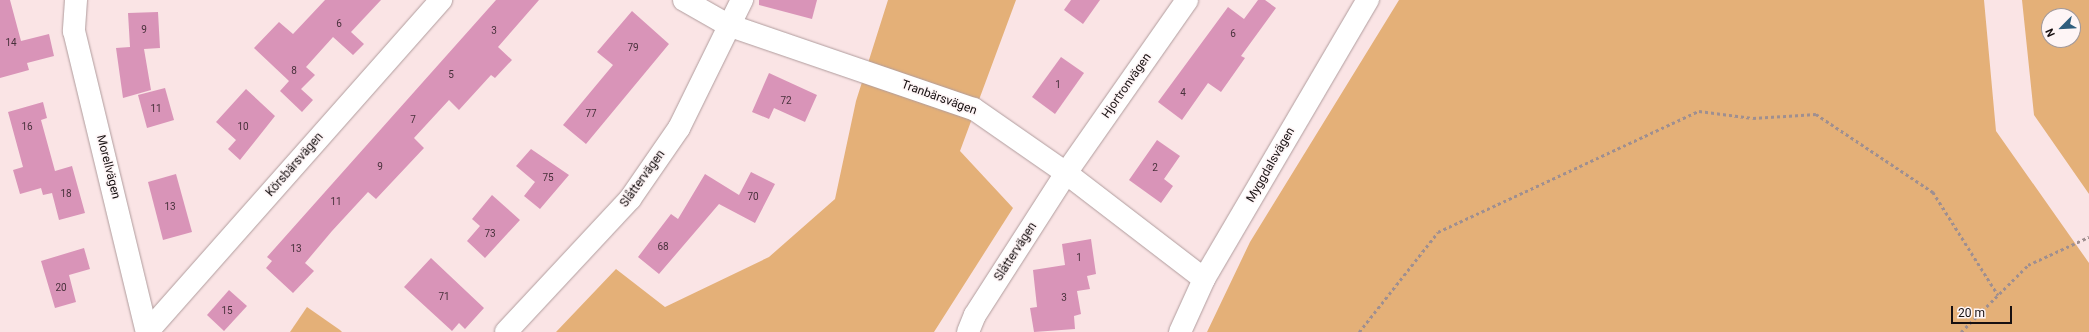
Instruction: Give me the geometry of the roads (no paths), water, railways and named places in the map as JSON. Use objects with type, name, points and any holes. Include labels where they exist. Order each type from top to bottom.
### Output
[{"type":"street","name":"Morellvägen","points":[[76,0],[74,32],[148,331]]},
{"type":"street","name":"Körsbärsvägen","points":[[148,331],[440,0]]},
{"type":"street","name":"Tranbärsvägen","points":[[684,0],[728,25],[974,109],[1066,173],[1204,279]]},
{"type":"street","name":"Slåttervägen","points":[[506,332],[630,199],[679,128],[728,25],[742,0]]},
{"type":"street","name":"Hjortronvägen","points":[[1066,173],[1187,0]]},
{"type":"street","name":"Myggdalsvägen","points":[[1180,332],[1204,279],[1368,0]]},
{"type":"street","name":"Slåttervägen","points":[[968,332],[975,315],[1066,173]]}]
